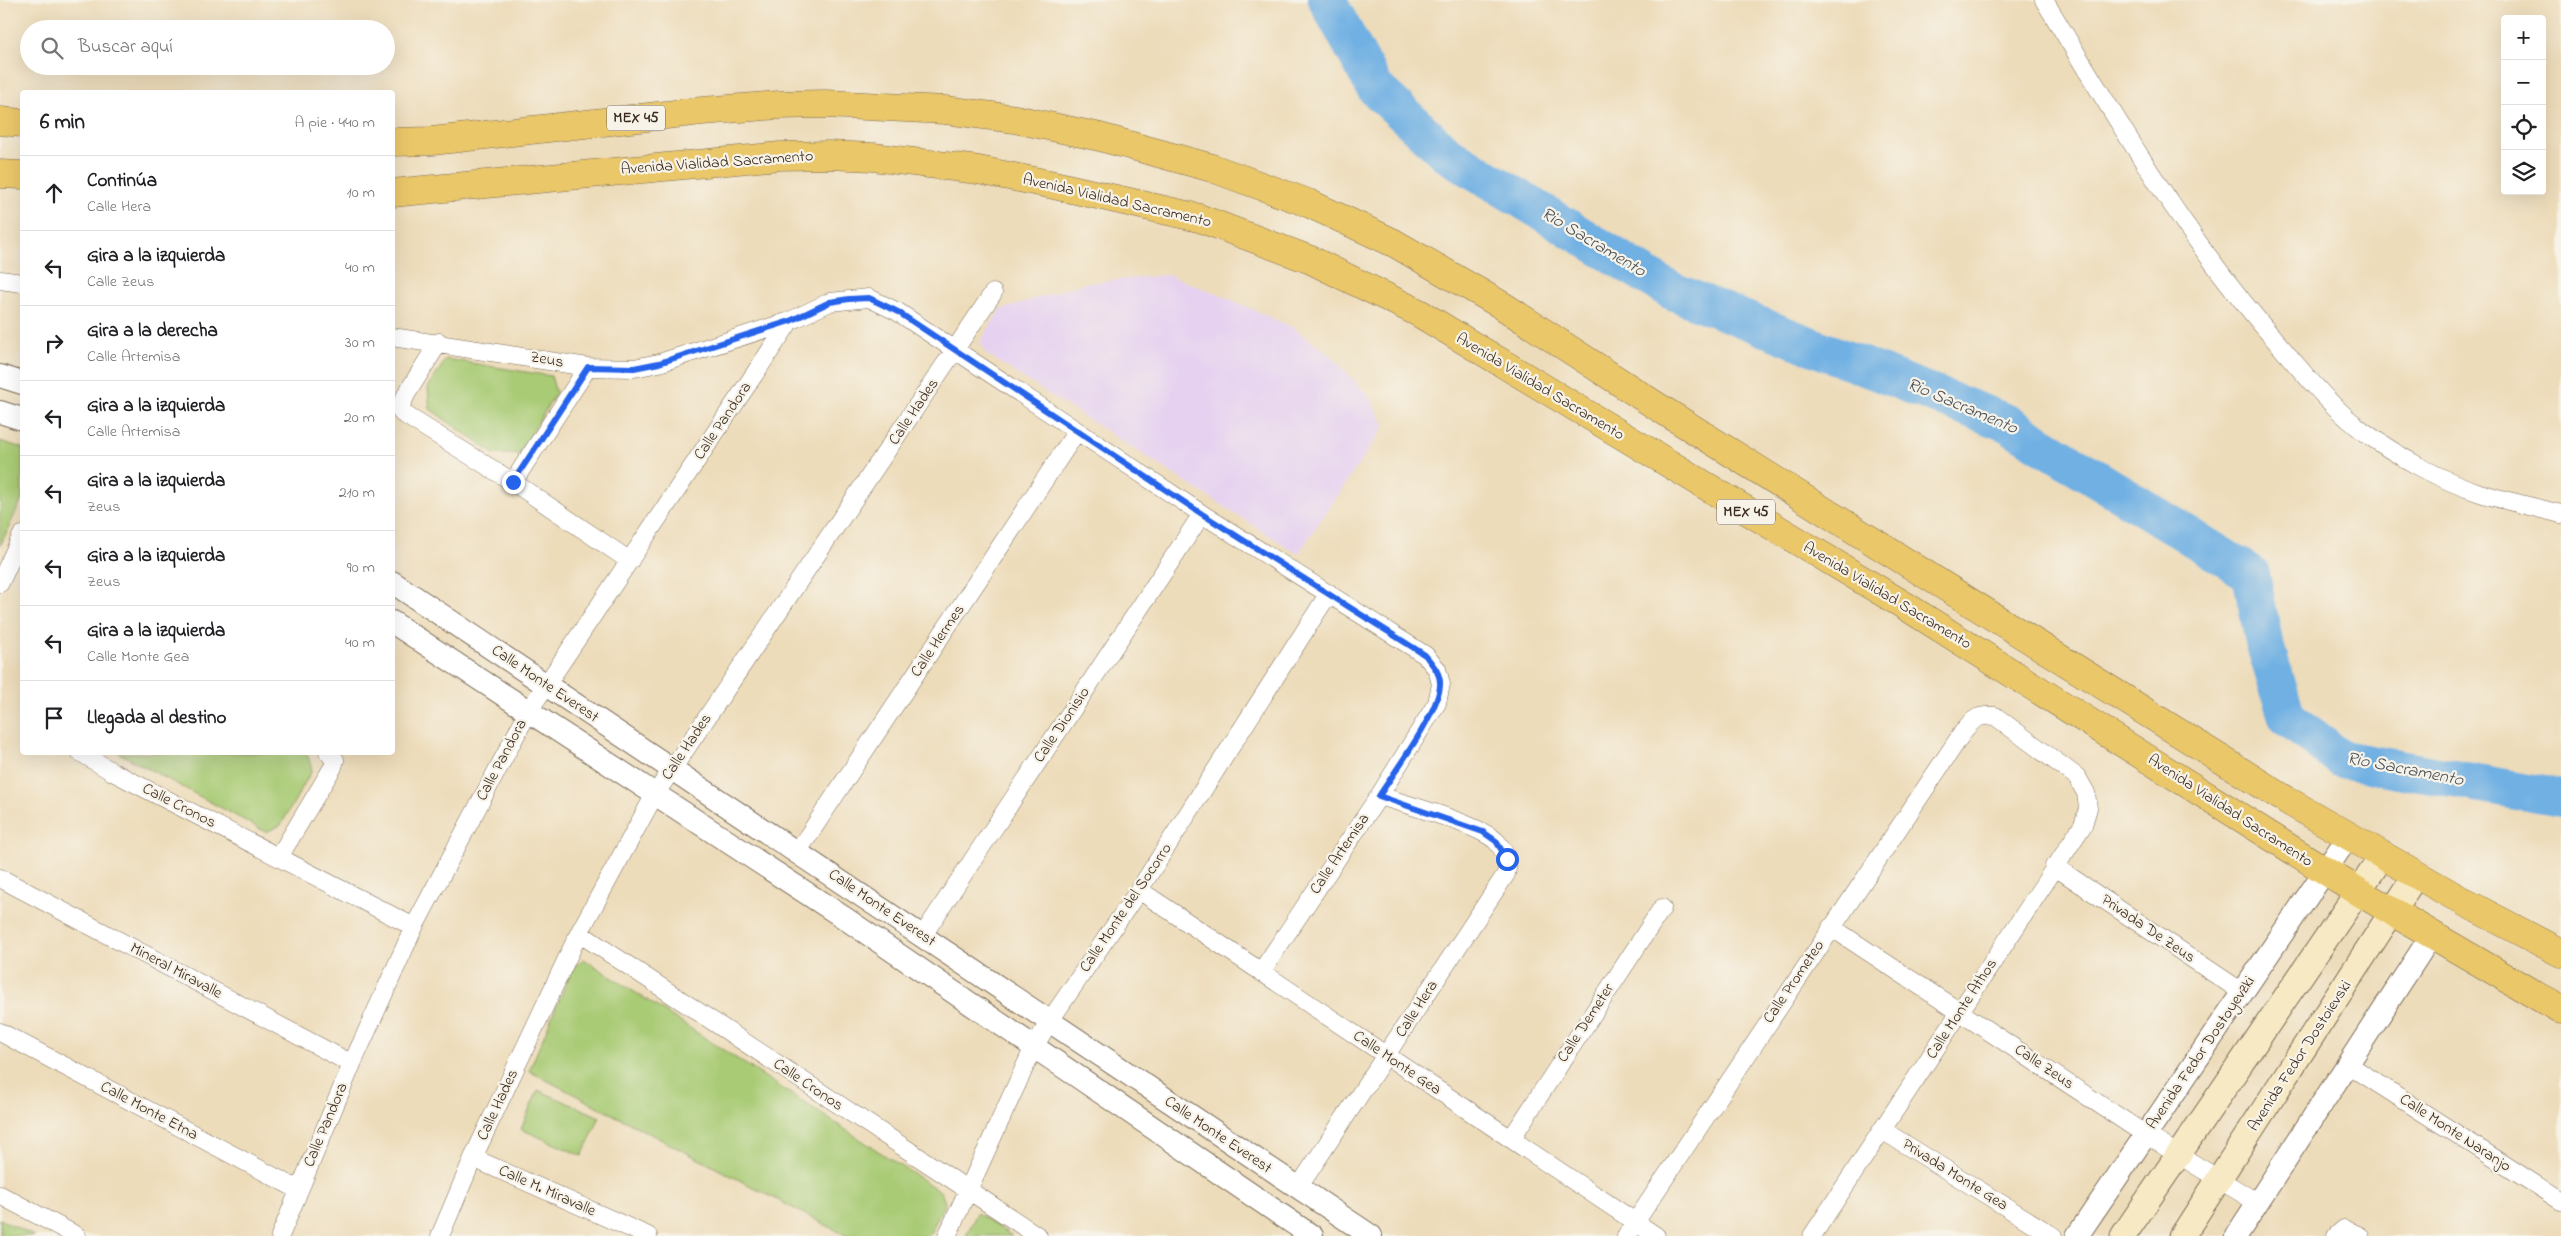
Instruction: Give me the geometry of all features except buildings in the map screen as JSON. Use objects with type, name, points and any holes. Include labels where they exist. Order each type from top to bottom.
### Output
[{"type":"highway","name":"MEX 45","points":[[395,142],[432,141],[702,111],[798,105],[871,105],[946,110],[1015,119],[1100,137],[1212,168],[1308,203],[1394,243],[1487,297],[1691,428],[2348,837],[2561,953]]},
{"type":"highway","points":[[0,121],[20,123]]},
{"type":"highway","name":"Avenida Vialidad Sacramento","points":[[395,193],[780,156],[828,155],[873,157],[978,170],[1082,191],[1199,218],[1269,242],[1311,260],[1419,314],[1907,608],[2359,892],[2561,1010]]},
{"type":"highway","points":[[0,174],[20,175]]},
{"type":"main road","points":[[2123,1236],[2383,855]]},
{"type":"main road","name":"Avenida Fedor Dostoievski","points":[[2182,1236],[2416,875]]},
{"type":"street","points":[[2044,0],[2133,148],[2181,221],[2251,314],[2310,381],[2363,431],[2422,467],[2479,493],[2561,514]]},
{"type":"street","points":[[0,280],[20,283]]},
{"type":"street","name":"Calle Hades","points":[[440,1236],[473,1158],[579,933],[654,796],[993,293]]},
{"type":"street","name":"Zeus","points":[[395,337],[440,342],[588,367],[634,368],[659,363],[790,321],[830,302],[869,298],[898,312],[1202,514],[1425,655]]},
{"type":"street","name":"Calle Pandora","points":[[280,1236],[352,1064],[414,927],[528,712],[790,321]]},
{"type":"street","points":[[440,342],[407,393],[400,411],[409,419],[513,482],[630,561]]},
{"type":"street","points":[[513,482],[588,367]]},
{"type":"street","points":[[0,376],[20,381]]},
{"type":"street","points":[[0,412],[20,418]]},
{"type":"street","name":"Calle Hermes","points":[[798,851],[1077,431]]},
{"type":"street","name":"Calle Dionisio","points":[[923,935],[1202,514]]},
{"type":"street","points":[[0,583],[20,538]]},
{"type":"street","name":"Calle Monte Everest","points":[[395,584],[672,770],[798,851],[1049,1022],[1371,1236]]},
{"type":"street","name":"Calle Monte del Socorro","points":[[947,1236],[1033,1049],[1049,1022],[1139,890],[1329,593]]},
{"type":"street","name":"Calle Monte Everest","points":[[395,624],[654,796],[843,918],[1033,1049],[1312,1236]]},
{"type":"street","name":"Calle Artemisa","points":[[1261,972],[1379,796],[1437,703],[1440,684],[1437,669],[1425,655]]},
{"type":"street","name":"Calle Prometeo","points":[[1631,1229],[1831,927],[1973,718],[1980,715],[1995,716],[2077,777]]},
{"type":"street","name":"Calle Cronos","points":[[85,755],[111,771],[414,927]]},
{"type":"street","points":[[279,857],[333,767],[335,760],[331,755]]},
{"type":"street","name":"Calle Monte Athos","points":[[1812,1236],[1961,1012],[2054,866],[2083,825],[2088,808],[2086,793],[2077,777]]},
{"type":"street","name":"Calle Hera","points":[[1298,1188],[1506,874],[1508,866],[1502,848],[1483,832],[1379,796]]},
{"type":"street","points":[[2325,871],[2348,837]]},
{"type":"street","name":"Privada De Zeus","points":[[2054,866],[2242,992]]},
{"type":"street","name":"Avenida Fedor Dostoyevzki","points":[[2078,1236],[2325,871]]},
{"type":"street","name":"Mineral Miravalle","points":[[0,878],[352,1064]]},
{"type":"street","name":"Calle Monte Gea","points":[[1139,890],[1511,1139],[1631,1229],[1656,1236]]},
{"type":"street","name":"Calle Demeter","points":[[1511,1139],[1662,908]]},
{"type":"street","name":"Calle Zeus","points":[[1831,927],[2146,1135],[2258,1203]]},
{"type":"street","name":"Calle Cronos","points":[[579,933],[1038,1236]]},
{"type":"street","points":[[2236,1236],[2432,936]]},
{"type":"street","name":"Calle Monte Etna","points":[[0,1032],[299,1190]]},
{"type":"street","name":"Calle Monte Naranjo","points":[[2349,1065],[2561,1201]]},
{"type":"street","name":"Privada Monte Gea","points":[[1882,1130],[2053,1236]]},
{"type":"street","name":"Calle M. Miravalle","points":[[473,1158],[648,1236]]},
{"type":"street","points":[[0,1195],[77,1236]]},
{"type":"shaded area","points":[[1168,275],[1225,297],[1292,327],[1328,353],[1369,396],[1385,426],[1298,554],[986,354],[980,342],[1000,310],[1085,283]]},
{"type":"green space","points":[[446,359],[551,376],[556,393],[519,454],[494,454],[430,409],[428,388]]},
{"type":"green space","points":[[0,441],[20,447],[20,503],[0,546]]},
{"type":"green space","points":[[123,755],[308,756],[312,770],[281,825],[266,832]]},
{"type":"green space","points":[[584,959],[941,1192],[945,1202],[929,1236],[847,1236],[529,1071],[573,967]]},
{"type":"green space","points":[[538,1090],[600,1117],[582,1156],[521,1129]]},
{"type":"green space","points":[[977,1213],[1012,1236],[966,1236]]},
{"type":"green space","points":[[0,1219],[34,1236],[0,1236]]},
{"type":"waterway","name":"Rio Sacramento","points":[[1327,0],[1375,88],[1447,154],[1672,291],[2007,423],[2251,574],[2264,642],[2287,717],[2342,759],[2561,798]]},
{"type":"route","points":[[513,482],[588,367],[612,370],[659,363],[790,321],[830,302],[869,298],[898,312],[1202,514],[1425,655],[1437,669],[1440,684],[1437,703],[1379,796],[1483,832],[1496,841],[1507,859]]}]
